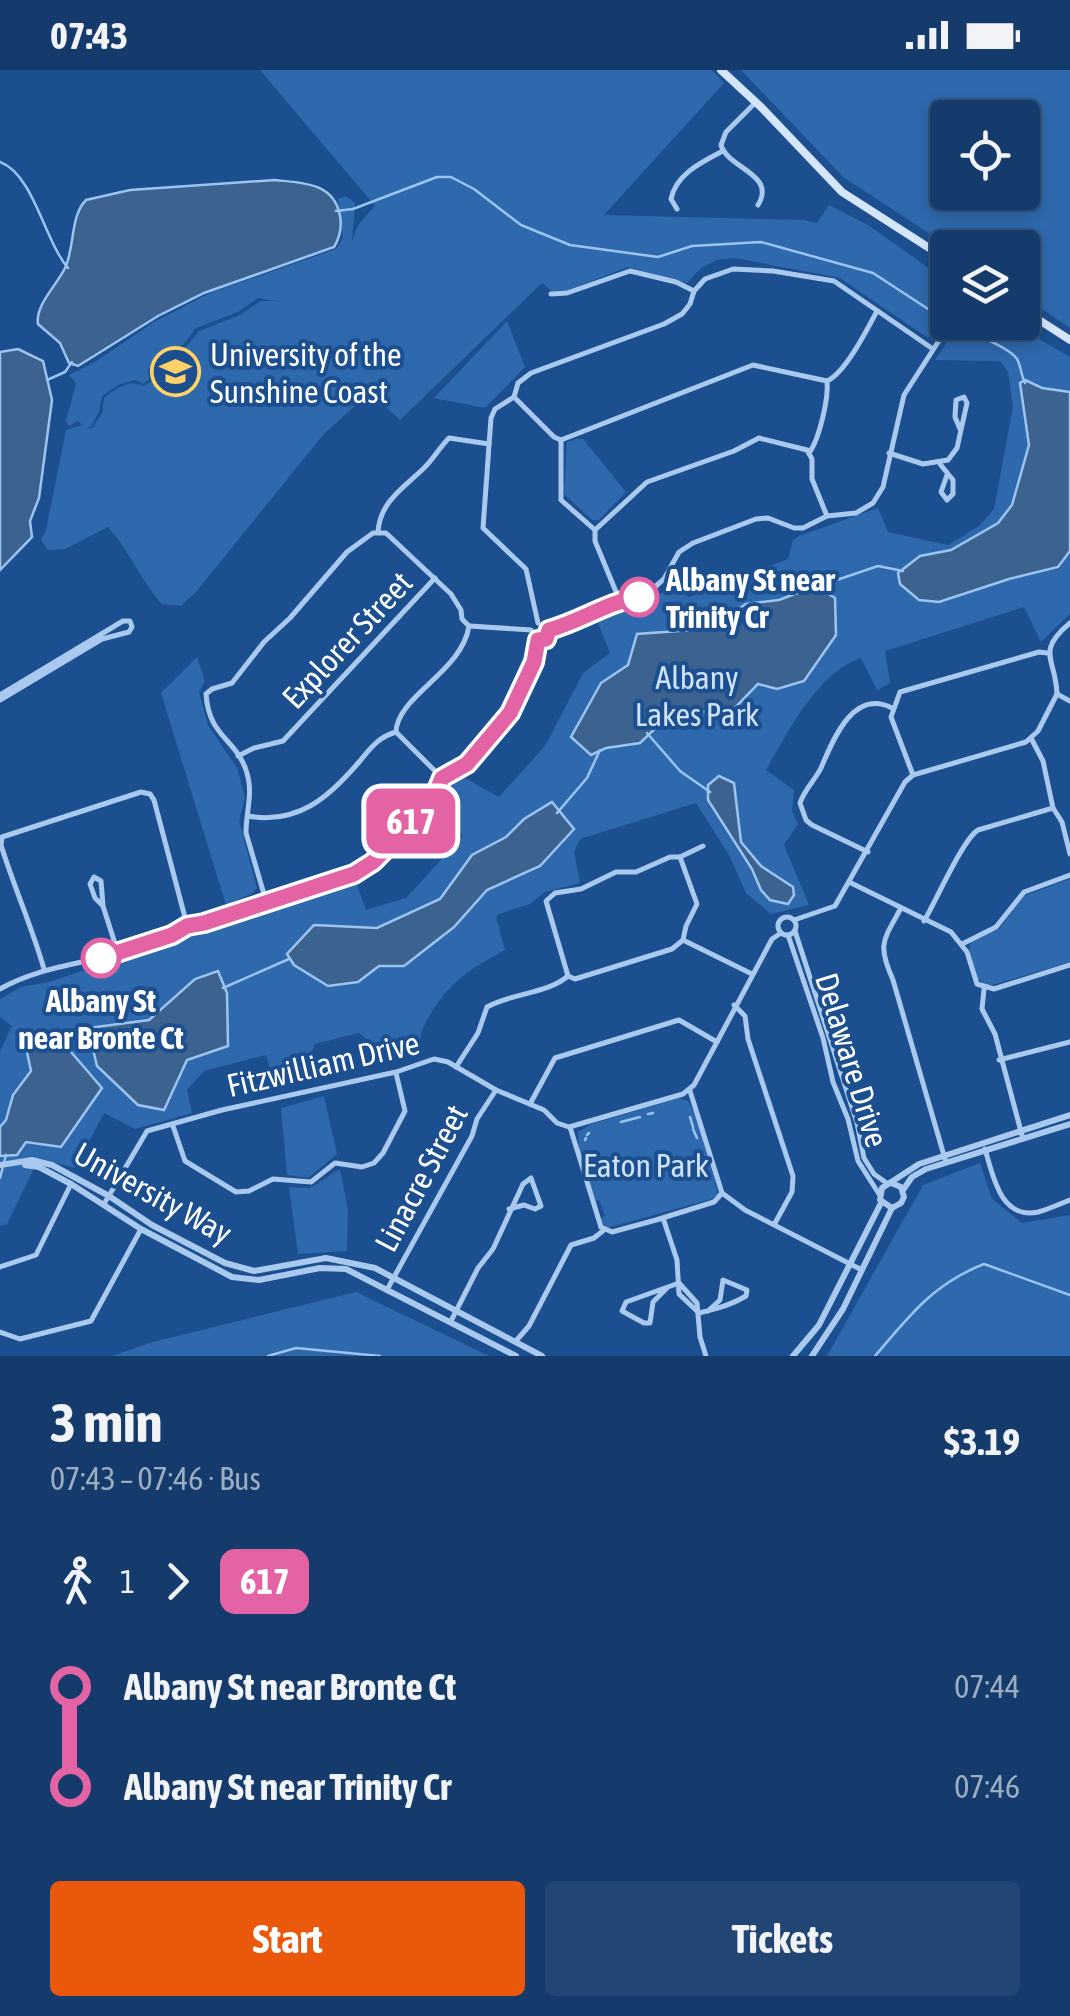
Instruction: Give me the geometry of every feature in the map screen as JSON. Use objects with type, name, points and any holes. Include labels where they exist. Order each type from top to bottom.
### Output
[{"type":"main road","points":[[722,70],[842,192],[930,248]]},
{"type":"main road","points":[[1040,321],[1070,340]]},
{"type":"street","points":[[724,153],[724,135],[759,104]]},
{"type":"street","points":[[677,209],[672,199],[674,188],[704,160],[724,153]]},
{"type":"street","points":[[724,153],[762,186],[758,206]]},
{"type":"street","points":[[538,623],[526,569],[482,528],[490,418],[514,397],[518,383],[531,373],[664,324],[682,314],[694,291],[706,280],[734,269],[834,281],[934,349]]},
{"type":"street","points":[[552,294],[569,292],[627,270],[676,282],[694,291]]},
{"type":"street","points":[[514,397],[561,440],[753,365],[826,381],[835,377],[854,353],[878,312]]},
{"type":"street","points":[[549,630],[582,619],[619,599],[643,596],[654,590],[679,552],[693,543],[756,519],[768,518],[798,528],[827,516],[856,512],[873,503],[883,487],[904,395],[940,340]]},
{"type":"street","points":[[809,453],[819,440],[822,412],[829,394],[826,381]]},
{"type":"street","points":[[888,453],[923,464],[940,464],[954,454],[967,402],[964,397],[956,400],[954,407],[960,429]]},
{"type":"street","points":[[378,532],[380,516],[397,491],[426,466],[449,438],[489,444]]},
{"type":"street","points":[[619,599],[595,541],[595,530],[646,482],[760,438],[807,450],[812,459],[812,479],[827,516]]},
{"type":"street","points":[[561,440],[561,500],[595,530]]},
{"type":"street","points":[[940,464],[946,475]]},
{"type":"street","points":[[266,901],[246,833],[252,794],[245,766],[214,728],[206,694],[232,683],[264,642],[347,552],[378,532],[386,534],[435,578],[457,602],[462,619],[469,626],[531,630],[538,623]]},
{"type":"street","name":"Explorer Street","points":[[238,756],[283,740],[435,578]]},
{"type":"street","points":[[0,697],[101,637],[122,620],[130,621],[130,632],[101,637]]},
{"type":"street","points":[[538,623],[546,624],[549,630],[546,639],[538,640]]},
{"type":"street","points":[[721,1195],[613,1232],[603,1228],[572,1127],[687,1091],[772,939],[788,933],[794,920],[835,906],[905,782],[1031,738],[1057,694],[1048,653],[1051,642],[1070,623]]},
{"type":"street","points":[[396,732],[398,717],[462,651],[469,626]]},
{"type":"street","points":[[0,989],[44,969],[118,953],[187,926],[366,869],[432,802],[442,778],[467,764],[510,713],[534,662],[538,640],[531,630]]},
{"type":"street","points":[[914,776],[891,717],[900,692],[1039,652],[1048,653]]},
{"type":"street","points":[[1057,694],[1070,701]]},
{"type":"street","points":[[868,852],[812,825],[800,803],[850,716],[868,704],[882,703],[892,708]]},
{"type":"street","points":[[396,732],[442,778]]},
{"type":"street","points":[[248,816],[270,818],[318,803],[332,793],[377,741],[396,732]]},
{"type":"street","points":[[1031,738],[1043,761],[1053,808],[1062,822],[1070,854]]},
{"type":"street","points":[[44,969],[36,938],[16,894],[1,846],[2,837],[141,792],[149,793],[154,800],[187,926]]},
{"type":"street","points":[[924,921],[957,864],[968,836],[1053,808]]},
{"type":"street","points":[[568,976],[546,901],[555,892],[581,889],[616,872],[636,872],[703,846]]},
{"type":"street","points":[[568,976],[576,979],[672,949],[683,940],[696,904],[680,857]]},
{"type":"street","points":[[962,944],[999,925],[1024,892],[1070,875]]},
{"type":"street","points":[[103,906],[94,895],[90,883],[93,877],[101,881],[103,906],[118,953]]},
{"type":"street","points":[[850,883],[951,932],[970,960],[973,978],[984,989],[1070,965]]},
{"type":"street","points":[[902,908],[881,944],[882,956],[893,980],[945,1159]]},
{"type":"street","points":[[788,933],[778,924],[780,919],[787,916],[794,920]]},
{"type":"street","name":"Delaware Drive","points":[[788,933],[857,1123],[864,1158],[874,1174],[889,1183]]},
{"type":"street","name":"Delaware Drive","points":[[788,933],[824,1038],[858,1161],[880,1199]]},
{"type":"street","points":[[683,940],[753,974]]},
{"type":"street","points":[[456,1066],[478,1033],[487,1007],[540,987],[556,986],[568,976]]},
{"type":"street","points":[[984,989],[982,1009],[995,1034],[1022,1134]]},
{"type":"street","points":[[733,1008],[745,1016],[794,1180],[792,1192],[775,1223]]},
{"type":"street","points":[[530,1104],[555,1058],[679,1020],[717,1042]]},
{"type":"street","points":[[999,1060],[1070,1042]]},
{"type":"street","name":"Fitzwilliam Drive","points":[[104,1204],[143,1134],[222,1110],[396,1072],[434,1059],[456,1066],[572,1127]]},
{"type":"street","points":[[173,1126],[185,1161],[236,1192],[274,1179],[311,1182],[334,1163],[362,1166],[380,1158],[405,1111],[396,1072]]},
{"type":"street","name":"Linacre Street","points":[[388,1288],[472,1136],[477,1118],[496,1090]]},
{"type":"street","points":[[687,1091],[721,1195],[860,1269]]},
{"type":"street","points":[[792,1356],[818,1325],[889,1183],[919,1164],[984,1147],[1070,1115]]},
{"type":"street","points":[[1022,1134],[1070,1124]]},
{"type":"street","points":[[984,1147],[998,1192],[1010,1205],[1026,1213],[1070,1200]]},
{"type":"street","points":[[812,1356],[843,1308],[892,1208],[901,1203],[902,1190],[920,1172],[945,1159]]},
{"type":"street","name":"University Way","points":[[0,1165],[39,1167],[109,1196],[152,1225],[225,1263],[254,1270],[326,1258],[355,1262],[394,1277],[542,1356]]},
{"type":"street","points":[[451,1321],[478,1268],[493,1249],[509,1209],[522,1184],[531,1178],[542,1206],[534,1210],[524,1205],[509,1209]]},
{"type":"street","points":[[0,1267],[36,1255],[72,1180]]},
{"type":"street","name":"University Way","points":[[72,1180],[141,1229],[232,1277],[259,1280],[320,1268],[346,1269],[515,1355]]},
{"type":"street","points":[[889,1183],[902,1190]]},
{"type":"street","points":[[880,1199],[892,1208]]},
{"type":"street","points":[[663,1217],[677,1260],[682,1299],[699,1314],[699,1334],[706,1356]]},
{"type":"street","points":[[515,1355],[524,1347],[529,1326],[570,1246],[588,1240],[603,1228]]},
{"type":"street","points":[[0,1332],[20,1339],[90,1322],[141,1229]]},
{"type":"street","points":[[699,1314],[708,1311],[744,1298],[747,1290],[724,1280],[719,1302],[708,1311]]},
{"type":"street","points":[[667,1288],[653,1302],[650,1323],[622,1310],[626,1302],[667,1288],[679,1284]]},
{"type":"street","points":[[515,1355],[515,1342],[529,1326]]},
{"type":"green space","points":[[260,70],[712,70],[724,83],[604,215],[817,223],[829,205],[868,225],[930,269],[930,335],[928,338],[840,278],[735,258],[717,260],[701,268],[687,283],[628,267],[568,290],[552,291],[542,283],[400,420],[370,392],[323,435],[181,606],[162,604],[108,527],[65,549],[48,550],[41,540],[66,430],[82,425],[78,421],[69,426],[66,421],[76,383],[69,375],[154,322],[210,293],[336,249],[343,238],[338,199],[346,196],[355,203],[352,241],[358,225],[375,206]],"holes":[[[258,298],[277,301],[260,301],[240,315],[199,331],[187,346],[177,350],[175,360],[152,369],[152,381],[144,386],[123,386],[104,398],[102,413],[92,429],[87,427],[91,427],[99,412],[102,396],[118,385],[149,380],[148,369],[173,358],[173,348],[183,345],[196,328],[238,312]]]},
{"type":"green space","points":[[741,70],[1070,70],[1070,328],[1040,308],[1040,230],[930,230],[930,234],[843,177]]},
{"type":"green space","points":[[507,321],[525,367],[485,408],[434,398]]},
{"type":"green space","name":"Albany Lakes Park","points":[[949,340],[1040,340],[1070,357],[1070,614],[1041,642],[1024,607],[885,651],[890,683],[877,690],[861,658],[846,665],[818,689],[766,770],[794,790],[792,811],[798,824],[784,845],[809,905],[771,914],[746,893],[729,855],[696,803],[580,839],[574,852],[580,883],[545,892],[530,904],[496,917],[505,950],[474,968],[448,990],[425,1024],[421,1047],[373,1066],[367,1040],[359,1033],[315,1044],[310,1055],[315,1080],[276,1090],[266,1055],[204,1071],[187,1090],[192,1113],[135,1129],[104,1113],[75,1168],[39,1158],[7,1224],[0,1226],[0,1051],[12,1026],[0,1017],[0,999],[21,987],[49,982],[222,921],[356,882],[366,910],[406,898],[463,836],[442,803],[447,790],[465,778],[499,797],[545,746],[583,673],[610,653],[598,623],[617,610],[655,598],[670,586],[689,597],[788,559],[793,540],[799,536],[878,508],[888,532],[948,545],[979,526],[994,509],[1013,407],[1008,372],[1000,361],[935,360]]},
{"type":"green space","points":[[583,439],[626,492],[599,520],[592,520],[564,494],[567,442]]},
{"type":"green space","points":[[197,657],[205,681],[199,692],[208,725],[237,768],[245,797],[239,821],[257,888],[226,905],[161,693]]},
{"type":"green space","points":[[1070,879],[1070,962],[989,986],[976,978],[969,948],[972,940],[999,929],[1024,896]]},
{"type":"green space","points":[[324,1096],[337,1154],[308,1178],[287,1175],[281,1108]]},
{"type":"green space","name":"Eaton Park","points":[[679,1098],[688,1101],[698,1121],[718,1193],[712,1199],[607,1228],[600,1219],[605,1216],[599,1200],[594,1201],[579,1153],[578,1132],[592,1124]]},
{"type":"green space","points":[[980,1163],[992,1199],[1022,1223],[1070,1215],[1070,1356],[827,1356],[923,1185]]},
{"type":"green space","points":[[340,1169],[348,1210],[347,1251],[298,1254],[289,1187],[310,1188]]},
{"type":"green space","points":[[356,1292],[489,1356],[112,1356],[153,1342]]},
{"type":"shaded area","points":[[275,180],[315,186],[331,196],[341,220],[334,247],[204,293],[158,316],[78,366],[69,363],[60,343],[38,324],[43,302],[65,268],[77,214],[86,200],[130,190]]},
{"type":"shaded area","points":[[18,349],[43,361],[52,400],[39,498],[30,521],[32,537],[0,570],[0,352]]},
{"type":"shaded area","points":[[1025,380],[1042,388],[1070,392],[1070,551],[1058,567],[939,602],[919,600],[900,584],[898,573],[920,556],[951,550],[998,523],[1012,505],[1029,445],[1020,383]]},
{"type":"shaded area","points":[[816,586],[835,598],[836,635],[804,681],[777,689],[758,684],[724,719],[695,708],[668,716],[640,743],[606,748],[591,755],[571,737],[601,683],[628,665],[637,634],[706,629],[746,604],[779,600]]},
{"type":"shaded area","points":[[719,776],[734,783],[741,842],[761,866],[793,887],[794,895],[788,904],[770,900],[761,890],[708,800],[708,785]]},
{"type":"shaded area","points":[[552,802],[574,829],[540,866],[487,890],[454,927],[404,966],[379,966],[358,982],[328,986],[294,965],[287,954],[314,925],[377,928],[440,899],[472,855],[506,837],[524,819]]},
{"type":"shaded area","points":[[218,971],[227,993],[228,1046],[187,1060],[164,1110],[138,1105],[97,1066],[88,1028],[149,1020],[195,979]]},
{"type":"shaded area","points":[[53,1031],[102,1088],[61,1147],[26,1142],[17,1155],[0,1156],[0,1127],[13,1095],[31,1071],[26,1047]]},
{"type":"waterway","points":[[0,162],[22,180],[68,268]]},
{"type":"waterway","points":[[336,211],[353,209],[437,177],[451,177],[474,189],[521,225],[570,245],[658,257],[692,246],[761,242],[873,273],[930,310]]},
{"type":"waterway","points":[[988,340],[1013,354],[1025,383]]},
{"type":"waterway","points":[[47,380],[65,372],[72,362]]},
{"type":"waterway","points":[[821,589],[878,566],[903,571]]},
{"type":"waterway","points":[[647,733],[680,771],[710,792]]},
{"type":"waterway","points":[[557,813],[587,778],[600,750]]},
{"type":"waterway","points":[[223,988],[289,959]]},
{"type":"waterway","points":[[648,1114],[653,1113]]},
{"type":"waterway","points":[[621,1122],[640,1117]]},
{"type":"waterway","points":[[690,1117],[693,1127]]},
{"type":"waterway","points":[[693,1129],[697,1138]]},
{"type":"waterway","points":[[0,1178],[6,1155]]},
{"type":"waterway","points":[[875,1356],[936,1291],[984,1264],[1070,1295]]},
{"type":"waterway","points":[[268,1356],[296,1348],[380,1356]]},
{"type":"bus line","name":"617","points":[[101,958],[366,869],[432,802],[442,778],[467,764],[514,708],[534,662],[538,640],[546,639],[549,630],[582,619],[619,599],[639,597]]},
{"type":"place","name":"University of the Sunshine Coast","points":[[175,372]]},
{"type":"place","name":"Albany St near Trinity Cr","points":[[639,597]]},
{"type":"place","name":"Albany St near Bronte Ct","points":[[101,958]]}]
